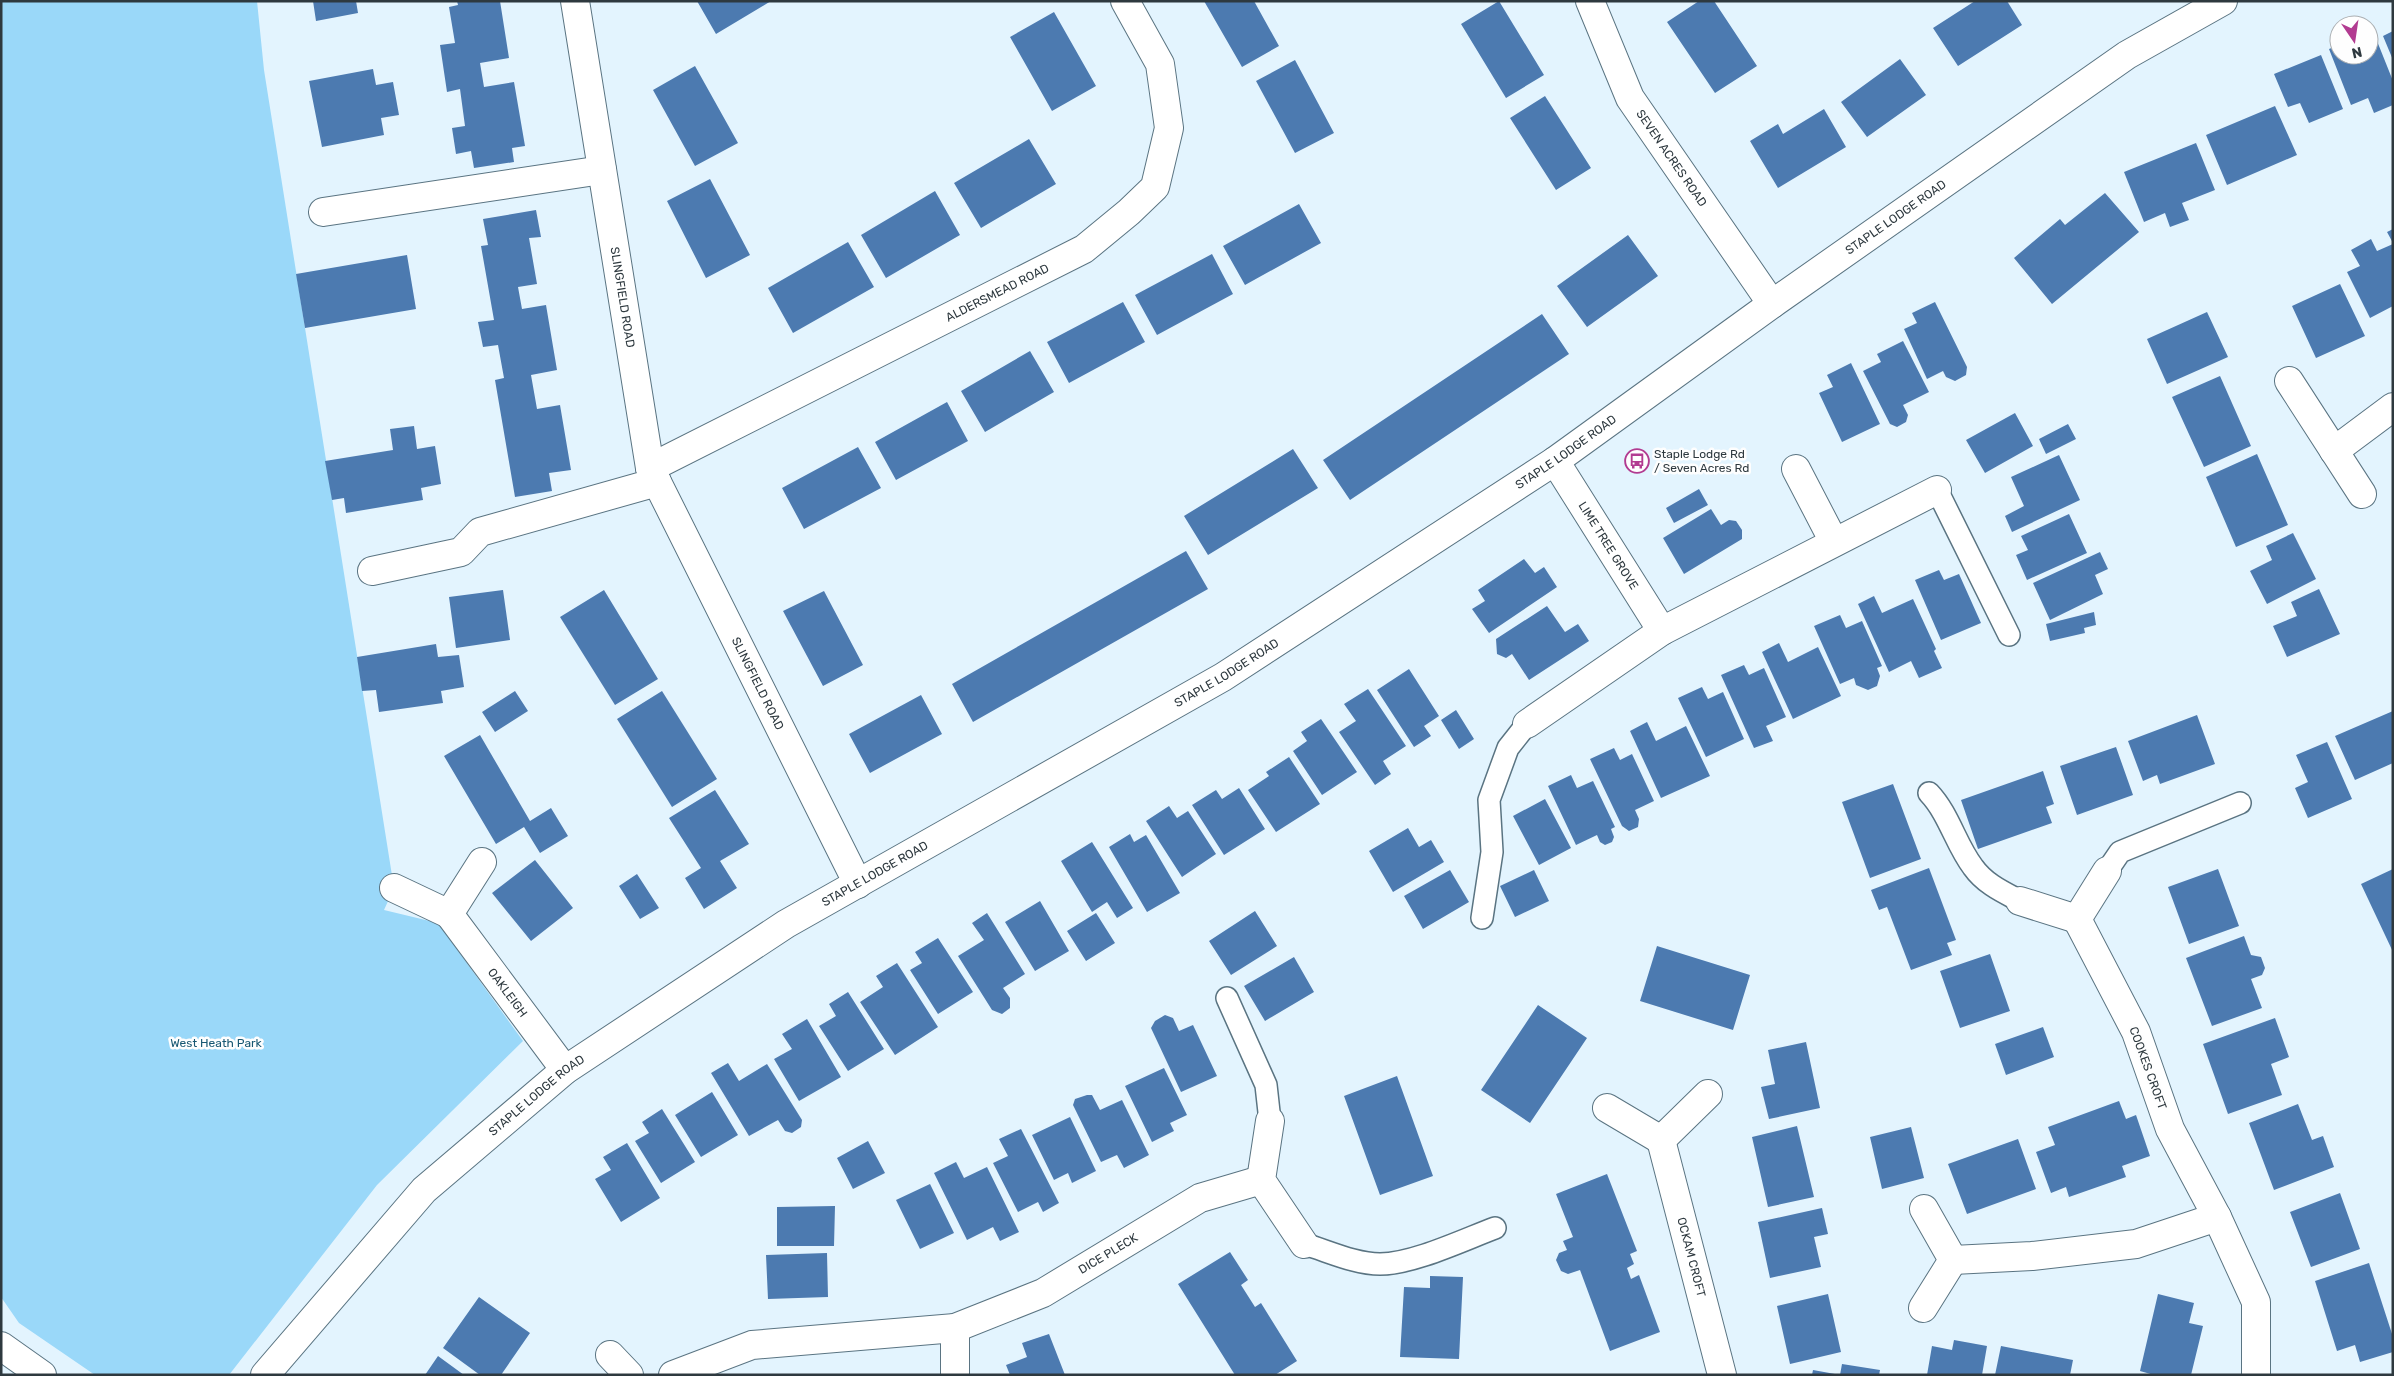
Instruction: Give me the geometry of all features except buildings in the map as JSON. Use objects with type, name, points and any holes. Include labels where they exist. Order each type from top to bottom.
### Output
[{"type":"street","name":"SLINGFIELD ROAD","points":[[575,1],[654,475],[858,884]]},
{"type":"street","name":"ALDERSMEAD ROAD","points":[[654,475],[1084,249],[1129,212],[1154,187],[1169,128],[1160,64],[1125,1]]},
{"type":"street","name":"SEVEN ACRES ROAD","points":[[1590,1],[1630,98],[1772,304]]},
{"type":"street","name":"STAPLE LODGE ROAD","points":[[265,1375],[424,1190],[565,1070],[786,924],[1222,677],[1555,461],[1772,304],[2126,55],[2223,1]]},
{"type":"street","points":[[323,212],[602,170]]},
{"type":"street","points":[[2289,381],[2362,494]]},
{"type":"street","points":[[2334,451],[2393,407]]},
{"type":"street","name":"LIME TREE GROVE","points":[[1555,461],[1662,631]]},
{"type":"street","points":[[1796,469],[1834,542]]},
{"type":"street","points":[[372,570],[461,552],[480,532],[654,475]]},
{"type":"street","points":[[1527,724],[1662,631],[1937,490]]},
{"type":"street","points":[[449,914],[482,862]]},
{"type":"street","points":[[2020,902],[2077,920],[2107,871]]},
{"type":"street","name":"OAKLEIGH","points":[[394,888],[449,914],[565,1070]]},
{"type":"street","name":"COOKES CROFT","points":[[2077,920],[2136,1032],[2170,1129],[2216,1217],[2256,1302],[2256,1375]]},
{"type":"street","points":[[1607,1108],[1662,1140],[1708,1094]]},
{"type":"street","points":[[1270,1121],[1261,1180],[1304,1244]]},
{"type":"street","name":"OCKAM CROFT","points":[[1662,1140],[1722,1375]]},
{"type":"street","name":"DICE PLECK","points":[[673,1375],[752,1345],[955,1328],[1043,1293],[1200,1198],[1261,1180]]},
{"type":"street","points":[[1924,1209],[1954,1260]]},
{"type":"street","points":[[1954,1260],[2032,1256],[2136,1244],[2216,1217]]},
{"type":"street","points":[[1923,1308],[1954,1260]]},
{"type":"street","points":[[955,1328],[955,1375]]},
{"type":"street","points":[[1,1346],[42,1375]]},
{"type":"street","points":[[610,1355],[629,1375]]},
{"type":"lane","points":[[1937,490],[2009,635]]},
{"type":"lane","points":[[1482,918],[1492,852],[1489,800],[1508,748],[1527,724]]},
{"type":"lane","points":[[1929,793],[1938,804],[1973,868],[1992,886],[2020,902]]},
{"type":"lane","points":[[2107,871],[2120,852],[2240,804]]},
{"type":"lane","points":[[1227,998],[1266,1085],[1270,1121]]},
{"type":"lane","points":[[1304,1244],[1379,1264],[1398,1262],[1432,1252],[1495,1228]]},
{"type":"green space","name":"West Heath Park","points":[[1,1],[257,1],[264,70],[394,888],[384,910],[438,923],[523,1041],[377,1185],[229,1375],[95,1375],[19,1323],[1,1297]]},
{"type":"place","name":"Staple Lodge Rd / Seven Acres Rd","points":[[1637,461]]}]
